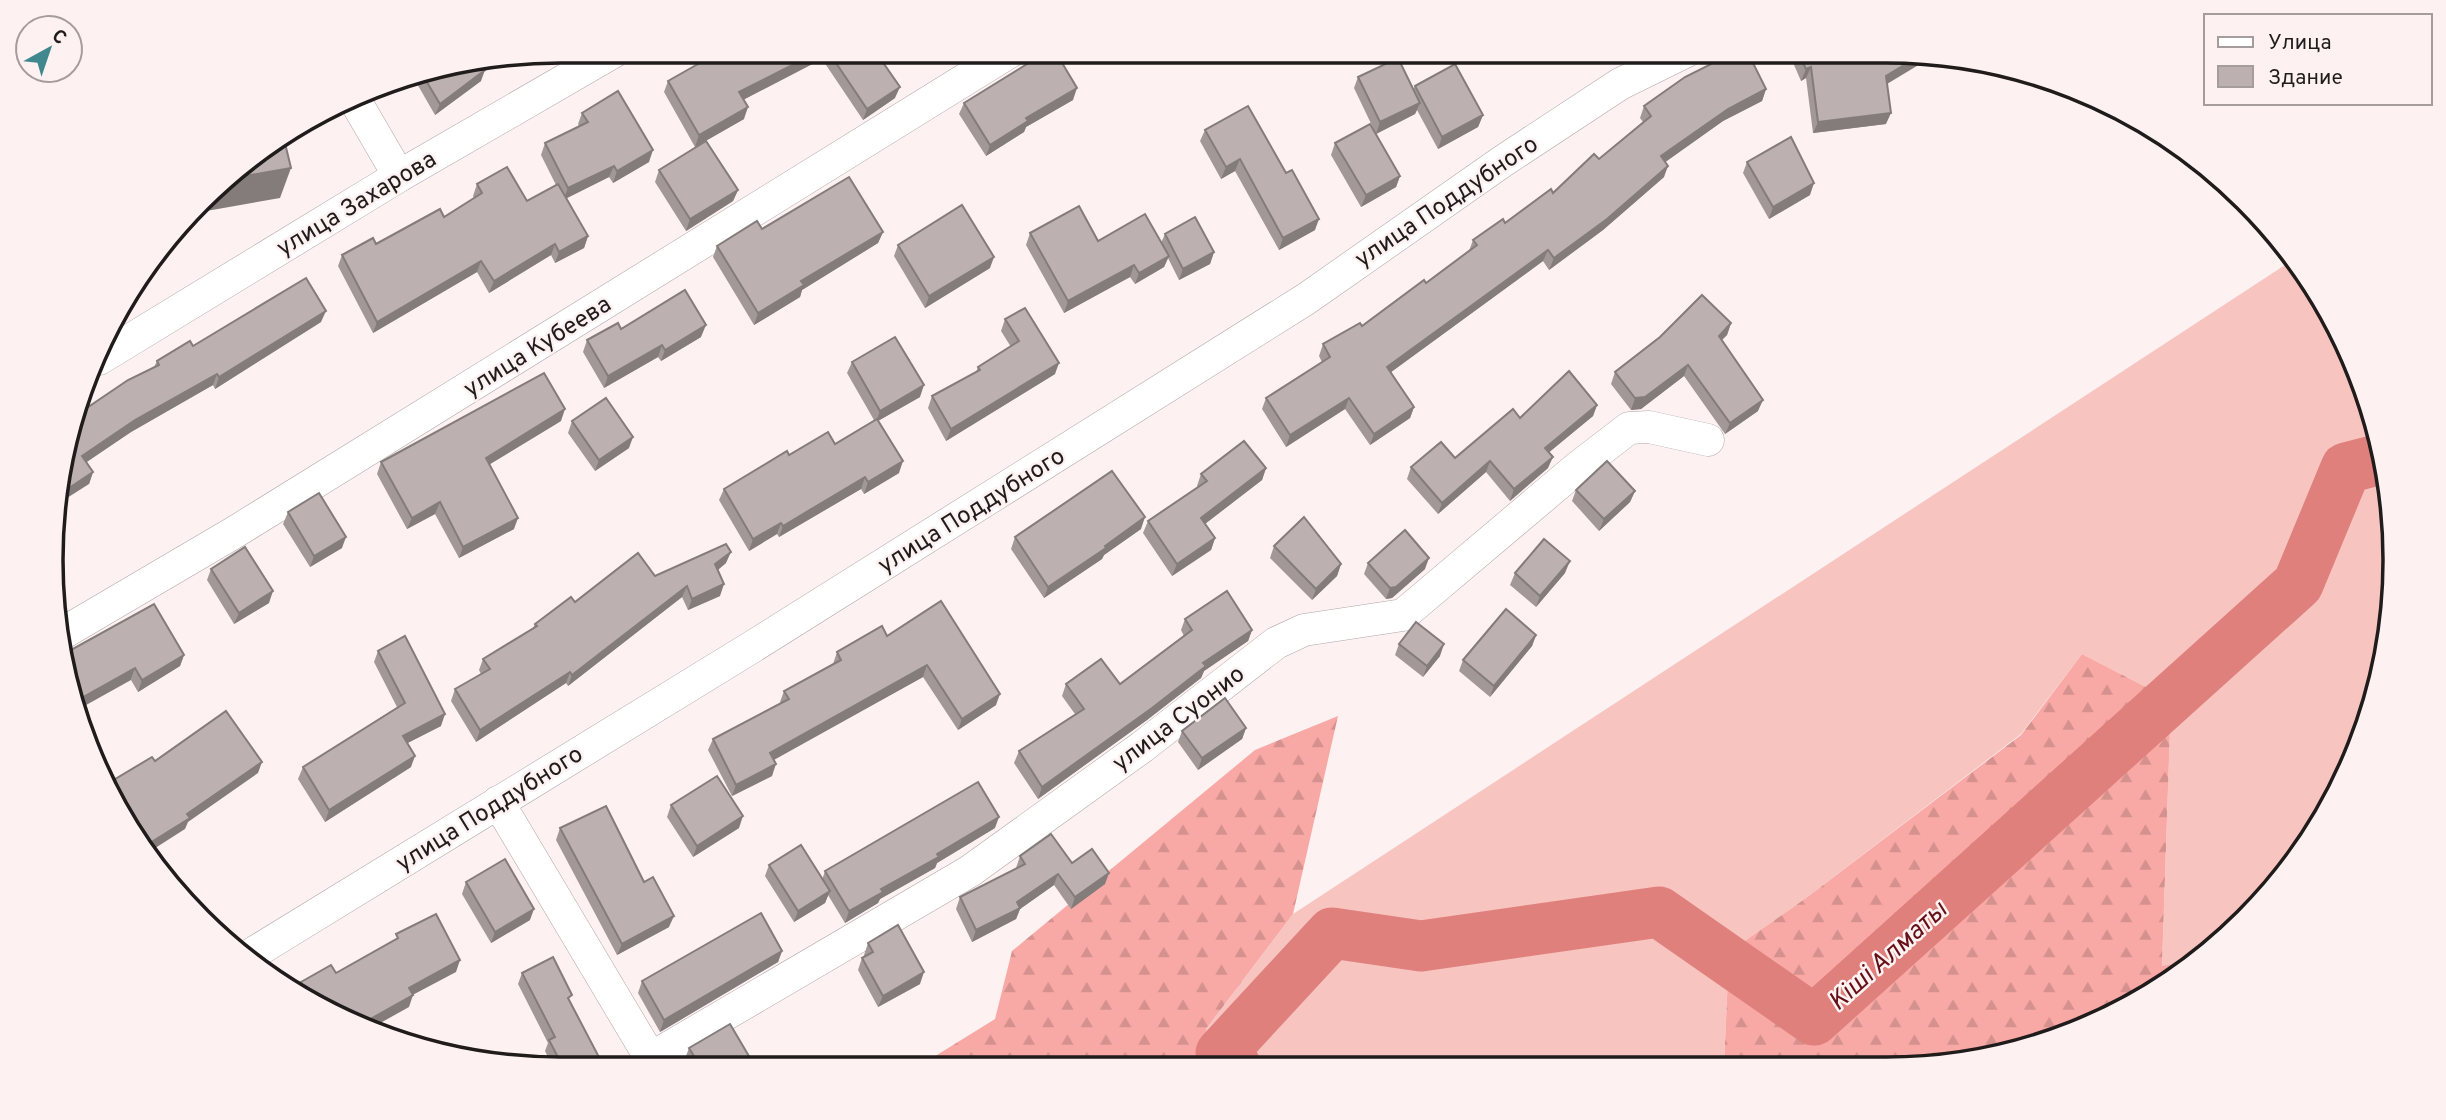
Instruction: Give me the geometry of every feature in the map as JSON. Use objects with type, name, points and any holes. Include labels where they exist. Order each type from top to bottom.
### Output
[{"type":"street","name":"улица Захарова","points":[[108,353],[399,176],[594,63]]},
{"type":"street","name":"улица Кубеева","points":[[68,630],[235,533],[993,63]]},
{"type":"street","name":"улица Поддубного","points":[[255,952],[1306,299],[1481,176],[1620,84],[1663,63]]},
{"type":"street","points":[[358,106],[399,176]]},
{"type":"street","name":"улица Суонио","points":[[664,1057],[970,871],[1142,747],[1276,643],[1304,630],[1403,615],[1577,468],[1629,428],[1649,427],[1708,440]]},
{"type":"street","points":[[498,802],[650,1057]]},
{"type":"shaded area","points":[[2285,265],[2332,340],[2357,400],[2379,495],[2382,593],[2379,625],[2366,689],[2357,720],[2332,780],[2299,836],[2260,888],[2214,934],[2174,965],[2162,967],[2171,700],[2082,654],[2021,734],[1806,898],[1729,952],[1724,1057],[1211,1057],[1206,1029],[1293,914]]},
{"type":"green space","points":[[2082,654],[2171,700],[2162,966],[2175,964],[2106,1006],[2076,1019],[2046,1031],[1983,1047],[1919,1056],[1724,1057],[1729,952],[1806,898],[2021,735]]},
{"type":"green space","points":[[1338,716],[1293,914],[1206,1029],[1211,1057],[934,1057],[995,1019],[1012,951],[1255,750]]},
{"type":"building","points":[[700,63],[796,63],[739,92],[748,107],[699,135],[668,81]]},
{"type":"building","points":[[836,63],[883,63],[900,87],[867,109]]},
{"type":"building","points":[[1029,63],[1062,63],[1077,88],[1026,118],[1028,121],[990,145],[964,103]]},
{"type":"building","points":[[1387,63],[1400,63],[1420,103],[1380,122],[1358,77]]},
{"type":"building","points":[[1713,63],[1753,63],[1766,89],[1728,109],[1661,156],[1668,166],[1607,219],[1554,258],[1548,250],[1387,367],[1414,407],[1374,434],[1349,398],[1290,435],[1266,398],[1330,357],[1323,344],[1360,323],[1362,326],[1477,245],[1473,240],[1503,219],[1505,223],[1551,189],[1553,193],[1594,154],[1599,159],[1651,116],[1644,106],[1685,77]]},
{"type":"building","points":[[1803,63],[1906,64],[1886,76],[1891,113],[1818,122],[1811,67],[1806,69]]},
{"type":"building","points":[[1455,64],[1483,115],[1442,137],[1415,86]]},
{"type":"building","points":[[484,69],[485,70],[440,104],[426,81]]},
{"type":"building","points":[[618,91],[653,150],[617,171],[614,166],[568,188],[545,143],[588,122],[582,113]]},
{"type":"building","points":[[1248,106],[1286,173],[1292,170],[1319,219],[1283,238],[1240,159],[1226,167],[1205,130]]},
{"type":"building","points":[[1370,124],[1400,176],[1366,195],[1335,143]]},
{"type":"building","points":[[1791,137],[1814,183],[1773,207],[1747,162]]},
{"type":"building","points":[[706,141],[738,190],[690,219],[659,170]]},
{"type":"building","points":[[286,146],[291,168],[244,176]]},
{"type":"building","points":[[507,167],[527,201],[558,184],[588,236],[559,252],[555,244],[494,281],[481,261],[377,322],[342,255],[373,238],[376,244],[440,209],[444,217],[482,193],[477,184]]},
{"type":"building","points":[[849,177],[883,232],[801,281],[804,285],[758,313],[717,246],[757,221],[762,229]]},
{"type":"building","points":[[962,205],[994,257],[929,296],[898,245]]},
{"type":"building","points":[[1079,206],[1098,241],[1145,214],[1169,256],[1139,273],[1134,265],[1068,301],[1030,233]]},
{"type":"building","points":[[1195,217],[1214,252],[1183,269],[1165,234]]},
{"type":"building","points":[[306,278],[326,311],[219,377],[217,374],[135,420],[82,456],[93,472],[68,489],[87,408],[128,380],[159,365],[157,361],[190,341],[193,346]]},
{"type":"building","points":[[685,290],[706,325],[665,350],[662,345],[608,376],[587,340],[618,323],[621,329]]},
{"type":"building","points":[[1702,295],[1731,323],[1719,336],[1763,400],[1730,423],[1688,365],[1645,397],[1635,398],[1615,372],[1660,337]]},
{"type":"building","points":[[1025,308],[1059,363],[951,429],[932,396],[980,370],[978,367],[1019,341],[1005,319]]},
{"type":"building","points":[[895,337],[924,385],[880,411],[852,362]]},
{"type":"building","points":[[1569,371],[1597,405],[1545,448],[1553,457],[1514,489],[1490,461],[1442,503],[1411,467],[1441,442],[1455,458],[1513,409],[1520,418]]},
{"type":"building","points":[[544,373],[565,409],[486,458],[518,518],[463,547],[440,502],[412,518],[381,462]]},
{"type":"building","points":[[606,398],[633,437],[599,460],[572,421]]},
{"type":"building","points":[[877,419],[903,461],[868,482],[865,477],[783,526],[781,523],[753,539],[724,489],[787,451],[789,455],[828,432],[835,444]]},
{"type":"building","points":[[1244,441],[1266,468],[1201,518],[1215,538],[1177,564],[1148,521],[1207,481],[1201,474]]},
{"type":"building","points":[[1607,461],[1635,491],[1604,519],[1576,490]]},
{"type":"building","points":[[1112,471],[1145,517],[1105,546],[1106,548],[1048,587],[1015,537]]},
{"type":"building","points":[[319,493],[346,537],[314,556],[288,512]]},
{"type":"building","points":[[1304,517],[1341,564],[1316,589],[1274,546]]},
{"type":"building","points":[[1405,530],[1429,558],[1396,587],[1390,588],[1368,563]]},
{"type":"building","points":[[1544,539],[1570,561],[1540,596],[1515,573]]},
{"type":"building","points":[[726,544],[731,552],[715,564],[724,584],[692,599],[687,586],[572,675],[570,672],[480,730],[455,689],[490,669],[483,659],[537,626],[535,624],[571,597],[575,602],[638,553],[655,576]]},
{"type":"building","points":[[245,547],[273,591],[239,613],[211,569]]},
{"type":"building","points":[[1227,591],[1252,630],[1203,663],[1206,666],[1152,708],[1042,787],[1019,751],[1084,709],[1066,684],[1101,659],[1120,684],[1192,630],[1185,619]]},
{"type":"building","points":[[941,601],[1000,694],[962,719],[927,665],[770,753],[776,764],[736,785],[713,739],[789,699],[784,691],[841,660],[837,652],[882,626],[887,636]]},
{"type":"building","points":[[154,604],[184,655],[142,680],[135,668],[82,697],[72,650]]},
{"type":"building","points":[[1506,609],[1536,635],[1494,686],[1463,660]]},
{"type":"building","points":[[1416,622],[1444,644],[1427,666],[1399,644]]},
{"type":"building","points":[[405,636],[445,714],[403,736],[415,756],[329,810],[303,767],[405,703],[378,651]]},
{"type":"building","points":[[1225,698],[1246,728],[1202,758],[1182,731]]},
{"type":"building","points":[[226,711],[262,762],[187,814],[190,818],[151,842],[114,780],[152,757],[155,761]]},
{"type":"building","points":[[717,776],[743,816],[697,846],[671,805]]},
{"type":"building","points":[[978,782],[999,817],[849,911],[825,871]]},
{"type":"building","points":[[606,806],[644,882],[653,877],[674,916],[622,944],[560,828]]},
{"type":"building","points":[[1051,834],[1072,863],[1092,849],[1109,873],[1075,897],[1058,874],[1017,902],[1020,908],[976,930],[960,897],[1025,864],[1020,856]]},
{"type":"building","points":[[801,845],[830,891],[798,911],[769,865]]},
{"type":"building","points":[[505,859],[534,909],[495,932],[466,882]]},
{"type":"building","points":[[761,913],[782,951],[664,1020],[642,981]]},
{"type":"building","points":[[436,914],[460,960],[409,988],[413,995],[370,1019],[340,1006],[300,983],[331,965],[336,973],[398,938],[396,934]]},
{"type":"building","points":[[898,925],[924,972],[883,996],[862,958],[873,952],[868,943]]},
{"type":"building","points":[[553,957],[572,995],[568,998],[599,1057],[558,1057],[549,1040],[555,1037],[522,973]]},
{"type":"building","points":[[730,1024],[749,1057],[695,1057],[689,1048]]},
{"type":"waterway","name":"Кіші Алматы","points":[[1225,1057],[1221,1053],[1332,933],[1421,946],[1659,912],[1814,1020],[2298,584],[2346,468],[2373,461]]}]
